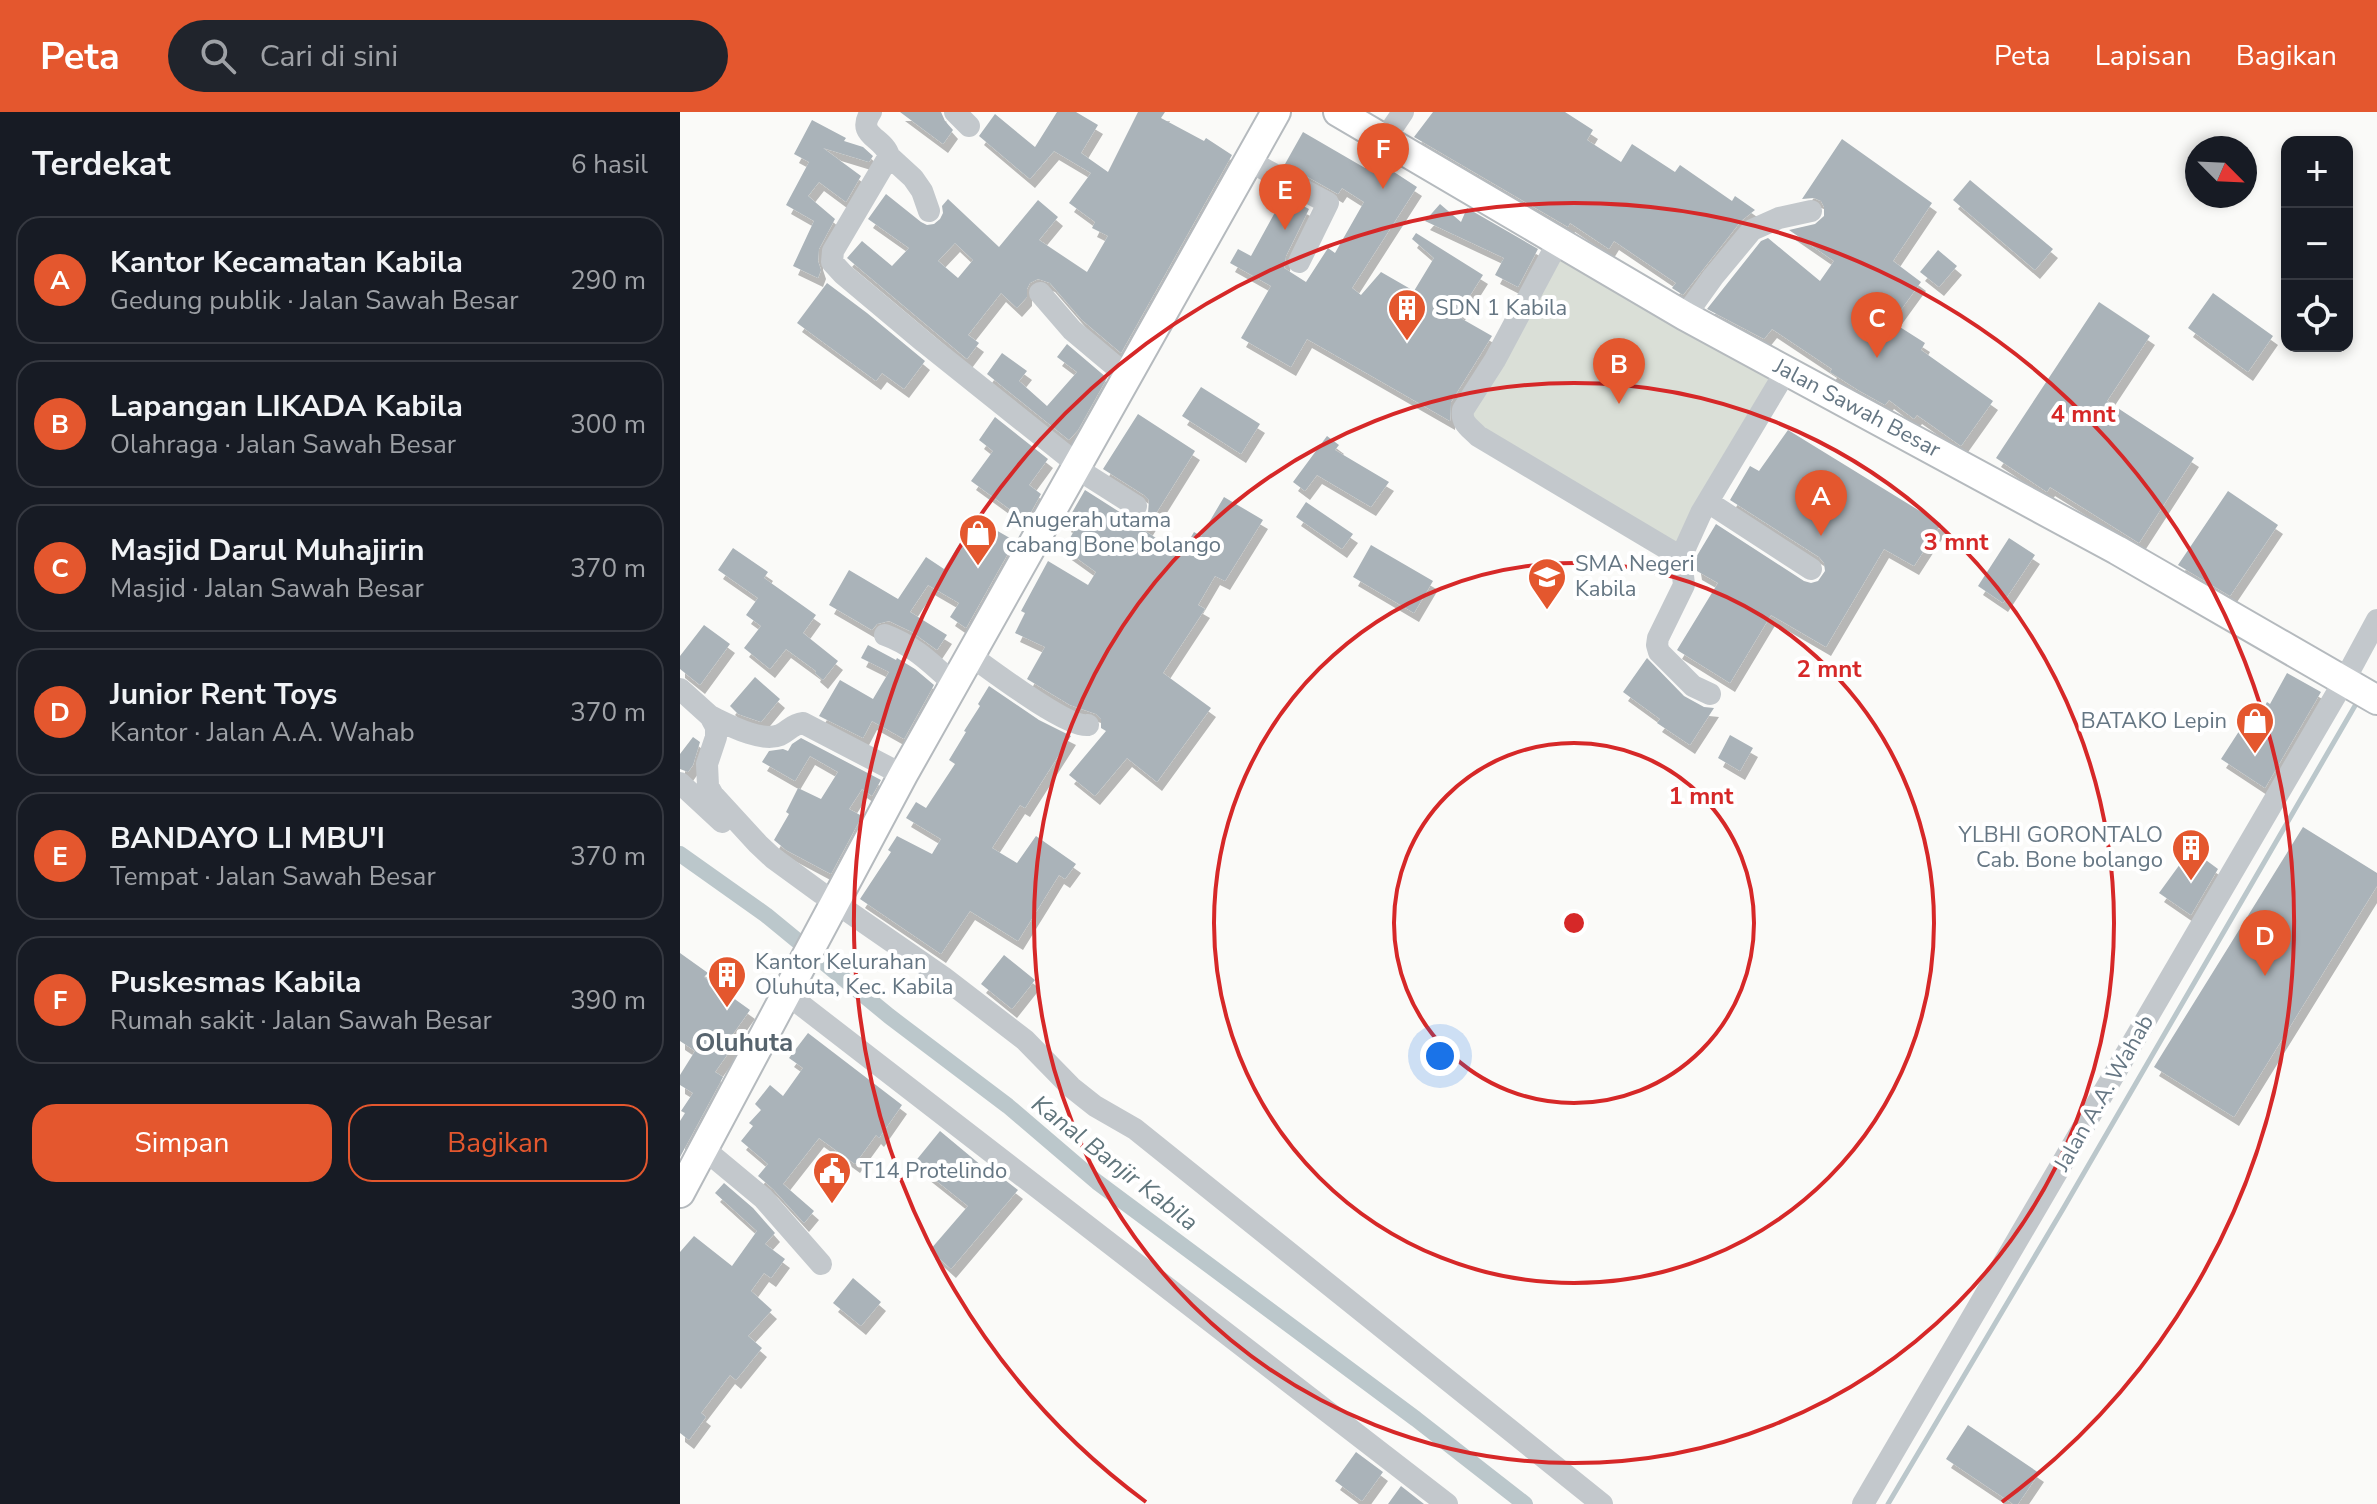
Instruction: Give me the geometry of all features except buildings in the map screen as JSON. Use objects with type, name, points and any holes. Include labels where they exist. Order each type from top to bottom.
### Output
[{"type":"main road","points":[[680,1193],[903,775],[1276,112]]},
{"type":"main road","name":"Jalan Sawah Besar","points":[[1338,112],[1685,316],[1952,458],[2377,700]]},
{"type":"street","points":[[871,112],[865,121],[866,129],[913,178],[922,191],[929,211]]},
{"type":"street","points":[[1384,140],[1403,112]]},
{"type":"street","points":[[889,156],[833,251],[832,262],[1077,467],[1136,506]]},
{"type":"street","points":[[1249,161],[1328,203],[1299,262]]},
{"type":"street","points":[[1685,316],[1752,230],[1779,218],[1811,211]]},
{"type":"street","points":[[1558,242],[1495,360],[1463,410],[1462,418],[1478,436],[1681,557]]},
{"type":"street","points":[[1040,293],[1072,330],[1128,377]]},
{"type":"street","points":[[1710,694],[1693,686],[1659,652],[1658,638],[1684,585],[1681,557],[1708,502],[1786,371]]},
{"type":"street","points":[[1708,502],[1811,569]]},
{"type":"street","name":"Jalan A.A. Wahab","points":[[1863,1504],[2377,620]]},
{"type":"street","points":[[885,635],[923,655],[954,684]]},
{"type":"street","points":[[970,655],[1059,714],[1081,726],[1088,725]]},
{"type":"street","points":[[680,689],[715,724],[717,734],[707,760],[708,786],[758,844]]},
{"type":"street","points":[[710,716],[766,737],[779,735],[793,724],[803,723],[903,775]]},
{"type":"street","points":[[680,783],[728,827],[758,844],[833,904],[943,977],[1025,1040],[1071,1087],[1095,1106],[1135,1129],[1602,1504]]},
{"type":"street","points":[[789,991],[1447,1504]]},
{"type":"street","points":[[704,1149],[763,1198],[821,1264]]},
{"type":"shaded area","points":[[1557,254],[1776,380],[1672,555],[1464,428]]},
{"type":"waterway","points":[[1888,1504],[2356,704]]},
{"type":"waterway","name":"Kanal Banjir Kabila","points":[[680,854],[766,915],[889,1016],[1008,1106],[1097,1182],[1525,1504]]},
{"type":"place","name":"Puskesmas Kabila","points":[[1383,189]]},
{"type":"place","name":"BANDAYO LI MBU'I","points":[[1285,230]]},
{"type":"place","name":"SDN 1 Kabila","points":[[1407,342]]},
{"type":"place","name":"Masjid Darul Muhajirin","points":[[1877,358]]},
{"type":"place","name":"Lapangan LIKADA Kabila","points":[[1619,404]]},
{"type":"place","name":"Kantor Kecamatan Kabila","points":[[1821,536]]},
{"type":"place","name":"Anugerah utama cabang Bone bolango","points":[[978,567]]},
{"type":"place","name":"SMA Negeri Kabila","points":[[1547,611]]},
{"type":"place","name":"BATAKO Lepin","points":[[2255,755]]},
{"type":"place","name":"YLBHI GORONTALO Cab. Bone bolango","points":[[2191,882]]},
{"type":"place","name":"Junior Rent Toys","points":[[2265,976]]},
{"type":"place","name":"Kantor Kelurahan Oluhuta, Kec. Kabila","points":[[727,1009]]},
{"type":"place","name":"T14 Protelindo","points":[[832,1205]]},
{"type":"district","name":"Oluhuta","points":[[744,1042]]}]
